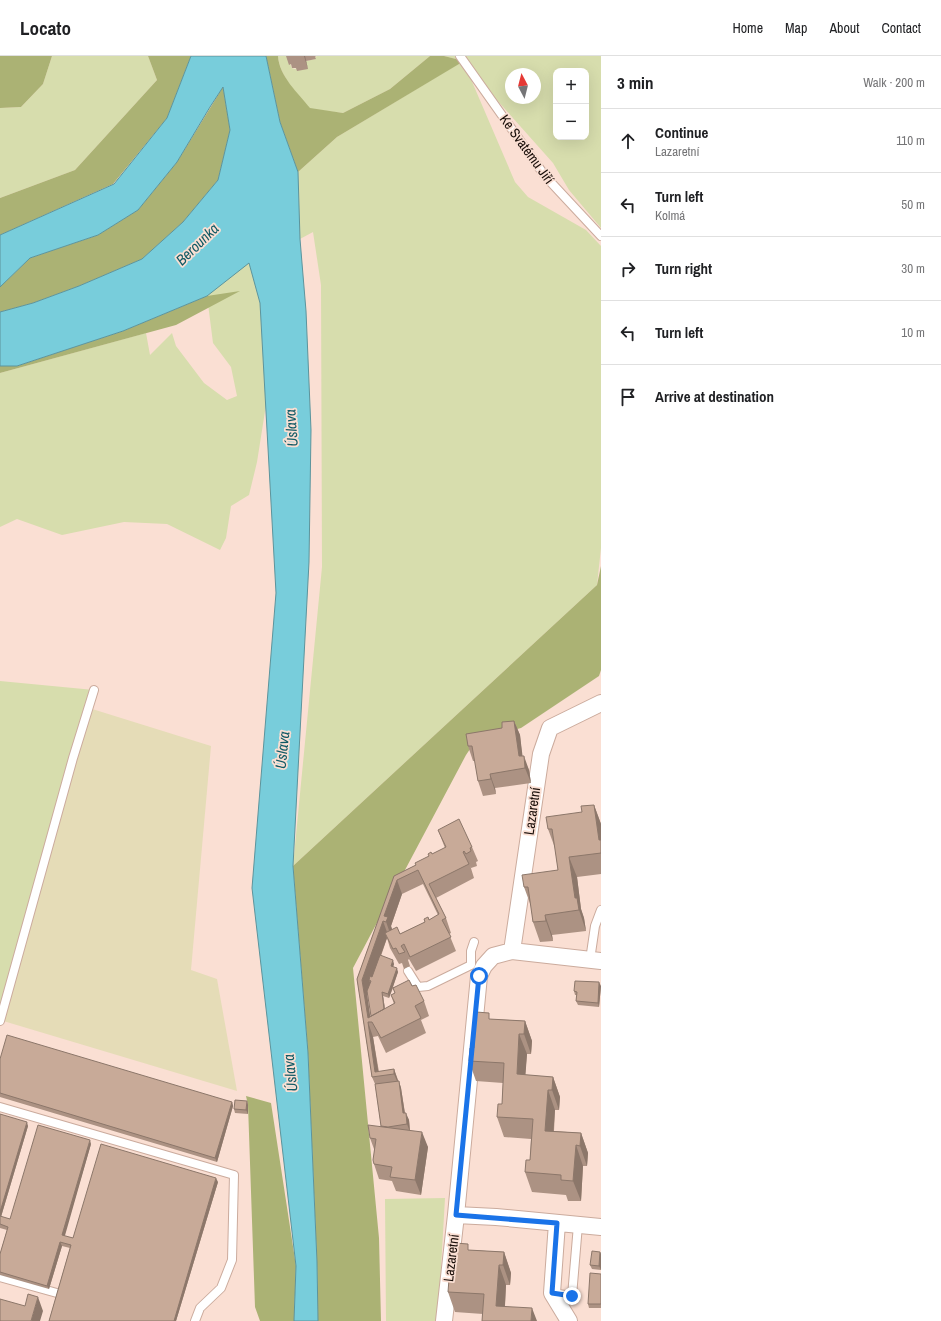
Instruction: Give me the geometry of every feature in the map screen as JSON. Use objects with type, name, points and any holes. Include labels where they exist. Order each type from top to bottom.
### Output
[{"type":"street","name":"Lazaretní","points":[[512,951],[540,754],[550,728],[601,703]]},
{"type":"street","name":"Lazaretní","points":[[444,1321],[456,1215],[479,976],[484,966],[493,956],[512,951],[596,961]]},
{"type":"street","points":[[456,1215],[601,1227]]},
{"type":"street","points":[[557,1223],[552,1293],[569,1321]]},
{"type":"lane","name":"Ke Svatému Jiří","points":[[460,56],[545,176],[601,236]]},
{"type":"lane","points":[[0,1021],[73,758],[94,690]]},
{"type":"lane","points":[[596,961],[595,926],[601,910]]},
{"type":"lane","points":[[408,971],[415,988],[428,986],[471,965],[471,952],[474,942]]},
{"type":"lane","points":[[0,1107],[234,1175],[232,1260],[221,1288],[200,1308],[195,1321]]},
{"type":"lane","points":[[552,1293],[572,1296],[578,1225]]},
{"type":"lane","points":[[0,1277],[64,1295]]},
{"type":"green space","points":[[0,56],[52,56],[43,84],[21,107],[0,108]]},
{"type":"green space","points":[[52,56],[148,56],[157,80],[75,170],[0,198],[0,108],[21,107],[43,84]]},
{"type":"green space","points":[[148,56],[191,56],[167,118],[113,184],[0,235],[0,198],[75,170],[157,80]]},
{"type":"green space","points":[[266,56],[278,56],[279,63],[285,77],[310,108],[343,113],[390,89],[430,56],[444,56],[464,61],[337,137],[298,172],[280,122]]},
{"type":"green space","points":[[278,56],[287,56],[292,68],[295,69],[306,61],[315,59],[317,56],[430,56],[390,89],[343,113],[309,109],[285,78]]},
{"type":"green space","points":[[444,56],[601,56],[601,228],[569,190],[553,163],[464,63],[515,182],[528,197],[586,230],[601,246],[601,548],[597,585],[293,866],[322,567],[321,285],[313,232],[300,239],[298,172],[337,137],[463,61]]},
{"type":"green space","points":[[223,87],[230,130],[218,180],[183,222],[142,259],[79,286],[33,303],[0,312],[0,287],[30,258],[98,235],[138,210],[177,162]]},
{"type":"green space","points":[[249,262],[260,303],[266,405],[257,462],[249,495],[231,506],[226,538],[220,550],[167,524],[124,522],[62,535],[17,519],[0,527],[0,373],[146,333],[150,355],[172,333],[176,346],[204,383],[227,400],[237,396],[231,367],[213,343],[207,296]]},
{"type":"green space","points":[[240,291],[176,325],[0,373],[0,366],[17,366],[123,331],[207,296]]},
{"type":"green space","points":[[601,566],[601,670],[599,676],[521,728],[476,740],[466,755],[353,968],[379,1238],[381,1321],[318,1321],[317,1262],[308,1053],[293,866],[597,585]]},
{"type":"green space","points":[[0,681],[94,690],[0,1020]]},
{"type":"green space","points":[[246,1096],[271,1103],[296,1266],[294,1321],[260,1321],[255,1307],[248,1105]]},
{"type":"green space","points":[[445,1198],[438,1321],[386,1321],[385,1199]]},
{"type":"sand","points":[[89,708],[211,746],[191,970],[217,979],[237,1091],[0,1020]]},
{"type":"water","points":[[191,56],[266,56],[280,122],[298,172],[300,239],[306,311],[311,430],[309,562],[293,866],[308,1053],[317,1262],[318,1321],[294,1321],[296,1266],[252,888],[276,593],[260,303],[249,263],[207,296],[123,331],[17,366],[0,366],[0,312],[33,303],[79,286],[142,259],[183,222],[218,180],[230,130],[223,87],[177,162],[138,210],[98,235],[30,258],[0,287],[0,235],[114,184],[167,118]]},
{"type":"building","points":[[514,721],[519,756],[524,756],[525,768],[490,774],[491,779],[478,781],[472,746],[468,746],[466,734],[502,728],[502,722]]},
{"type":"building","points":[[594,805],[599,840],[601,840],[601,853],[569,857],[575,898],[577,898],[579,910],[545,915],[546,921],[533,922],[528,887],[524,887],[522,875],[558,870],[552,829],[548,829],[546,817],[582,812],[581,806]]},
{"type":"building","points":[[459,819],[472,847],[470,848],[471,851],[466,854],[464,851],[463,852],[469,864],[429,884],[446,918],[442,920],[451,937],[410,957],[404,944],[401,946],[405,952],[399,954],[396,948],[393,949],[385,933],[397,927],[400,934],[425,922],[424,919],[428,917],[429,920],[439,914],[418,870],[397,880],[384,916],[388,917],[386,922],[383,921],[362,980],[368,1018],[395,1003],[391,995],[395,993],[393,988],[409,980],[412,986],[416,985],[424,1001],[415,1006],[421,1018],[381,1038],[372,1022],[368,1022],[375,1072],[394,1069],[394,1074],[372,1077],[357,979],[394,876],[416,865],[415,863],[429,856],[428,854],[431,852],[432,854],[446,847],[438,830]]},
{"type":"building","points":[[380,955],[393,960],[391,966],[397,968],[388,994],[382,992],[384,1009],[371,1016],[367,991],[371,981],[369,980],[370,976],[372,977]]},
{"type":"building","points":[[575,981],[599,982],[598,1003],[576,1001],[577,992],[574,991]]},
{"type":"building","points":[[476,1012],[489,1013],[489,1019],[525,1021],[524,1034],[519,1034],[517,1074],[553,1077],[552,1090],[548,1090],[545,1131],[581,1133],[580,1146],[576,1145],[573,1181],[561,1180],[561,1175],[525,1172],[526,1160],[530,1160],[533,1119],[497,1117],[498,1104],[502,1104],[504,1063],[469,1061],[470,1048],[474,1048]]},
{"type":"building","points":[[7,1035],[232,1102],[215,1158],[0,1093],[0,1059]]},
{"type":"building","points":[[399,1081],[403,1113],[406,1113],[407,1124],[388,1127],[381,1126],[375,1084]]},
{"type":"building","points":[[235,1100],[247,1101],[246,1110],[234,1109]]},
{"type":"building","points":[[0,1114],[27,1122],[0,1212]]},
{"type":"building","points":[[38,1125],[90,1140],[62,1235],[73,1238],[101,1144],[216,1178],[174,1321],[49,1321],[71,1245],[60,1242],[47,1286],[0,1272],[0,1254],[8,1227],[0,1224],[0,1216],[10,1219]]},
{"type":"building","points":[[368,1125],[422,1132],[415,1180],[390,1177],[392,1167],[374,1164],[373,1160],[376,1139],[370,1138]]},
{"type":"building","points":[[455,1243],[468,1244],[468,1250],[504,1252],[503,1265],[499,1265],[496,1306],[532,1308],[531,1321],[482,1321],[484,1294],[448,1292],[449,1279],[453,1279]]},
{"type":"building","points":[[592,1251],[600,1252],[599,1266],[590,1265]]},
{"type":"building","points":[[590,1273],[601,1274],[601,1304],[588,1304]]},
{"type":"building","points":[[28,1294],[38,1297],[31,1321],[0,1321],[0,1299],[25,1306]]},
{"type":"route","points":[[479,976],[456,1215],[557,1223],[552,1293],[572,1296]]},
{"type":"water label","name":"Berounka","points":[[197,244]]},
{"type":"water label","name":"Úslava","points":[[291,428]]},
{"type":"water label","name":"Úslava","points":[[282,750]]},
{"type":"water label","name":"Úslava","points":[[290,1073]]}]
